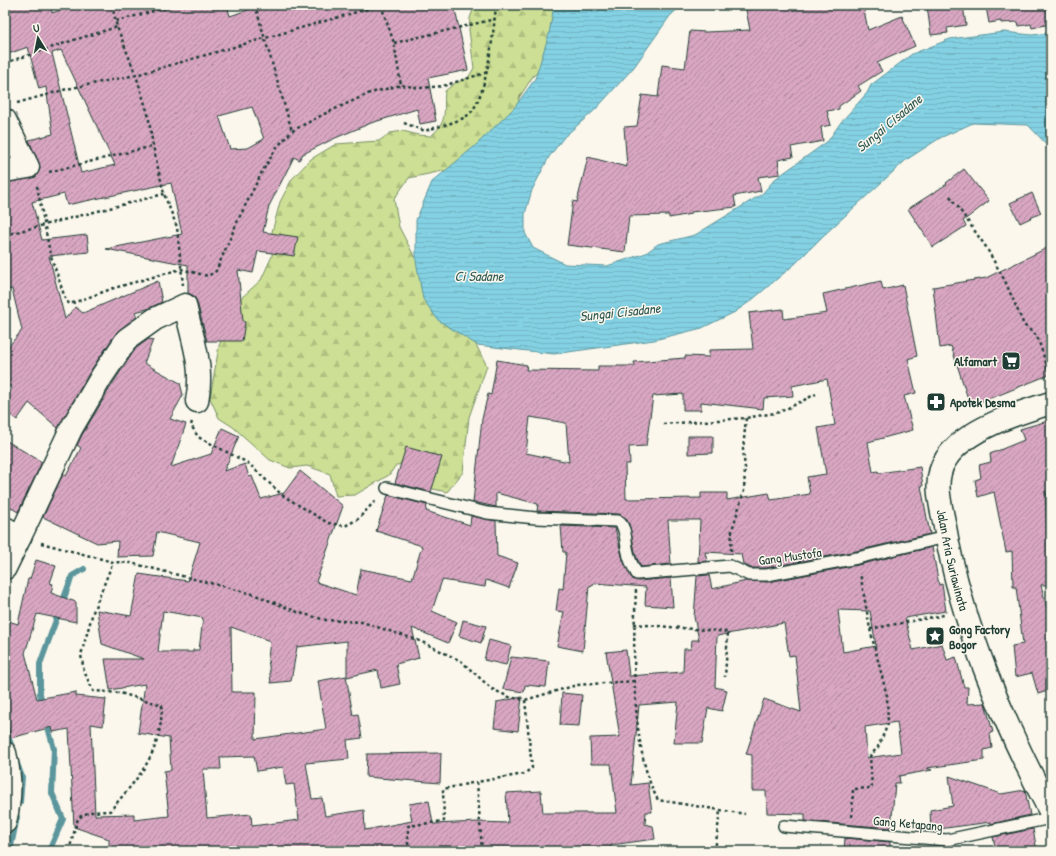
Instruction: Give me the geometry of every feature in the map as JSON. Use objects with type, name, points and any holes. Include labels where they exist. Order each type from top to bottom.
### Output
[{"type":"street","points":[[5,171],[31,171],[8,112]]},
{"type":"street","points":[[5,568],[12,533],[102,376],[127,339],[156,319],[185,305],[200,367],[200,383],[197,401]]},
{"type":"street","name":"Jalan Aria Suriawinata","points":[[1051,403],[990,425],[962,442],[946,460],[938,480],[938,491],[946,537],[965,611],[1009,728],[1051,813]]},
{"type":"street","points":[[5,753],[10,776],[10,802],[5,822]]},
{"type":"lane","points":[[387,488],[487,513],[536,518],[618,521],[622,524],[624,529],[628,552],[637,574],[730,566]]},
{"type":"lane","name":"Gang Mustofa","points":[[730,566],[749,575],[767,575],[857,558],[946,537]]},
{"type":"lane","name":"Gang Ketapang","points":[[784,826],[947,840],[1051,818]]},
{"type":"path","points":[[112,5],[117,27],[136,75],[148,114],[153,146],[164,194],[177,227],[185,305]]},
{"type":"path","points":[[116,21],[177,5]]},
{"type":"path","points":[[255,5],[292,131]]},
{"type":"path","points":[[8,112],[67,89],[136,75],[381,5],[394,43],[401,85]]},
{"type":"path","points":[[404,123],[425,131],[468,115],[474,110],[488,72],[496,5]]},
{"type":"path","points":[[394,43],[495,20]]},
{"type":"path","points":[[5,63],[117,27]]},
{"type":"path","points":[[153,146],[31,171],[50,253],[66,300],[70,304],[114,288],[181,269],[208,276],[216,271],[224,249],[262,172],[277,147],[292,131],[348,102],[370,93],[401,85],[420,88],[443,86],[488,72]]},
{"type":"path","points":[[5,235],[164,194]]},
{"type":"path","points":[[950,196],[986,247],[1005,281],[1024,325],[1037,336],[1051,378]]},
{"type":"path","points":[[663,424],[746,418],[780,412],[816,394]]},
{"type":"path","points":[[197,401],[191,425],[198,437],[248,462],[282,495],[328,523],[345,526],[358,519],[387,488]]},
{"type":"path","points":[[730,566],[732,530],[744,491],[745,468],[743,450],[746,418]]},
{"type":"path","points":[[12,533],[114,562],[131,562],[253,594],[300,613],[326,620],[362,622],[398,633],[420,641],[461,661],[492,689],[509,697],[525,700],[577,685],[635,681]]},
{"type":"path","points":[[849,831],[853,789],[872,788],[870,756],[878,747],[888,724],[887,696],[870,629],[857,558]]},
{"type":"path","points":[[69,851],[78,818],[89,812],[110,811],[144,771],[158,741],[162,719],[162,705],[120,693],[93,691],[84,671],[81,655],[93,612],[114,562]]},
{"type":"path","points":[[637,574],[634,624],[635,681],[638,721],[644,760],[650,785],[658,800],[745,814]]},
{"type":"path","points":[[870,629],[965,611]]},
{"type":"path","points":[[634,624],[728,632],[725,676]]},
{"type":"path","points":[[408,851],[408,826],[444,821],[443,789],[524,774],[532,768],[525,700]]},
{"type":"path","points":[[477,782],[482,851]]},
{"type":"path","points":[[715,851],[720,811]]},
{"type":"green space","points":[[475,5],[568,5],[554,59],[533,76],[519,98],[517,124],[457,168],[409,178],[394,199],[399,227],[412,252],[474,341],[487,366],[469,417],[463,472],[447,492],[424,487],[421,463],[396,465],[389,475],[355,495],[336,496],[330,474],[307,466],[290,468],[270,460],[233,427],[219,418],[210,398],[219,346],[228,322],[240,299],[261,280],[272,256],[272,232],[280,202],[292,179],[311,159],[336,144],[379,141],[390,133],[403,131],[418,135],[431,136],[437,130],[443,120],[445,91],[455,83],[468,78],[474,68],[469,30],[470,18]]},
{"type":"water","name":"Ci Sadane","points":[[554,5],[682,5],[670,16],[634,67],[595,110],[564,137],[549,157],[532,190],[525,214],[525,233],[533,248],[565,264],[607,266],[646,253],[658,244],[695,235],[762,194],[775,179],[828,141],[841,122],[867,93],[871,85],[912,54],[950,39],[1004,32],[1032,35],[1051,33],[1051,149],[1028,125],[973,123],[940,138],[906,160],[823,236],[796,263],[752,300],[735,312],[702,328],[654,340],[554,354],[477,345],[438,320],[423,299],[416,261],[416,220],[432,182],[476,145],[514,108],[535,79],[549,34]]},
{"type":"building","points":[[5,5],[51,5],[52,13],[75,5],[227,5],[230,16],[262,5],[454,5],[468,70],[428,78],[436,121],[420,124],[417,109],[371,123],[333,139],[303,154],[299,160],[294,157],[269,206],[263,232],[298,237],[294,256],[258,251],[253,273],[238,270],[243,321],[245,322],[242,341],[207,341],[197,302],[194,296],[188,293],[188,265],[106,249],[182,234],[171,183],[67,205],[64,194],[32,202],[42,240],[87,235],[89,252],[49,256],[65,319],[75,307],[83,313],[158,281],[162,302],[147,309],[135,312],[137,317],[117,332],[91,370],[58,428],[29,403],[17,420],[5,411],[5,398],[12,388],[5,383],[5,351],[22,330],[12,289],[5,290],[5,183],[36,177],[40,167],[29,140],[53,134],[46,87],[39,89],[28,47],[5,55]],"holes":[[[61,50],[115,165],[81,173],[52,53]],[[252,107],[264,139],[248,148],[230,149],[219,116]]]},
{"type":"building","points":[[776,5],[863,5],[868,30],[902,16],[915,46],[877,63],[882,71],[858,86],[861,91],[839,106],[839,109],[827,111],[831,125],[821,127],[823,141],[791,147],[793,157],[778,160],[780,174],[758,177],[761,191],[734,196],[736,207],[691,212],[691,214],[669,218],[669,215],[629,216],[625,252],[567,245],[573,201],[577,202],[588,157],[627,167],[624,127],[637,126],[642,95],[658,97],[662,65],[685,68],[690,31],[706,32],[750,30],[746,10]]},
{"type":"building","points":[[944,5],[945,9],[963,6],[966,25],[947,28],[948,33],[931,35],[927,6]]},
{"type":"building","points":[[999,5],[1046,5],[1050,24],[1032,28],[1031,24],[1019,26],[1018,22],[1001,23],[1001,21],[989,23],[986,7]]},
{"type":"building","points":[[964,169],[989,201],[963,221],[966,226],[933,247],[908,209],[947,184],[946,183]]},
{"type":"building","points":[[1032,193],[1041,213],[1020,223],[1010,203]]},
{"type":"building","points":[[1051,246],[1051,374],[970,405],[951,346],[940,348],[933,287],[986,278]]},
{"type":"building","points":[[881,281],[883,290],[903,285],[917,356],[908,359],[916,393],[904,396],[913,430],[868,442],[873,472],[878,471],[879,473],[920,467],[923,486],[921,486],[930,534],[856,551],[766,568],[751,568],[743,564],[741,554],[705,552],[707,561],[698,562],[700,520],[668,520],[671,564],[641,567],[636,556],[629,524],[626,518],[619,514],[537,511],[538,504],[496,493],[496,507],[473,502],[482,419],[488,394],[491,395],[497,360],[527,365],[526,370],[598,371],[598,366],[635,366],[634,362],[685,358],[685,356],[709,357],[709,350],[753,349],[749,313],[783,309],[784,319],[827,313],[823,294]],"holes":[[[827,379],[835,425],[818,428],[826,474],[807,477],[810,494],[771,500],[769,493],[727,500],[727,493],[701,493],[701,498],[626,499],[625,464],[630,464],[629,447],[646,446],[653,396],[683,394],[683,410],[701,410],[701,402],[763,409],[764,398],[793,396],[792,386]],[[530,417],[566,423],[569,462],[526,453]]]},
{"type":"building","points":[[149,339],[153,340],[144,363],[180,383],[183,395],[170,419],[186,424],[171,467],[211,454],[222,428],[239,436],[224,471],[245,464],[249,477],[252,476],[261,499],[284,493],[300,471],[343,506],[316,582],[356,595],[361,569],[412,579],[422,546],[376,531],[388,495],[427,505],[426,511],[470,525],[471,516],[496,521],[497,556],[518,563],[509,588],[486,580],[485,587],[442,580],[432,611],[457,622],[448,643],[412,628],[419,658],[396,664],[400,684],[381,688],[378,670],[347,677],[347,641],[297,647],[291,681],[271,683],[268,658],[270,641],[231,627],[232,692],[256,692],[255,739],[326,729],[318,681],[346,676],[353,715],[358,714],[362,738],[347,740],[349,759],[306,763],[312,799],[322,798],[325,816],[364,810],[365,830],[412,821],[409,804],[429,801],[433,824],[479,822],[508,823],[506,793],[541,791],[543,813],[617,813],[611,764],[591,764],[590,738],[620,737],[606,652],[626,650],[629,676],[683,672],[684,649],[691,649],[692,640],[699,640],[694,617],[697,576],[709,575],[712,589],[746,581],[768,582],[858,565],[932,547],[939,585],[942,584],[946,611],[905,618],[913,650],[942,644],[947,660],[956,657],[964,687],[968,687],[967,704],[985,703],[993,732],[990,733],[992,748],[984,750],[984,760],[927,768],[932,770],[899,776],[900,783],[895,783],[891,828],[805,821],[805,814],[767,813],[766,791],[752,791],[752,755],[746,754],[764,699],[801,712],[795,655],[789,656],[784,623],[717,636],[715,687],[727,690],[722,711],[708,708],[702,743],[674,743],[678,702],[639,705],[631,785],[648,783],[652,812],[646,812],[645,824],[653,826],[655,839],[611,845],[610,851],[515,851],[516,849],[476,848],[476,851],[335,851],[335,847],[312,851],[265,851],[264,849],[238,851],[238,846],[189,851],[109,851],[109,839],[74,827],[69,729],[53,732],[52,727],[11,738],[5,716],[5,620],[18,624],[28,579],[30,579],[36,560],[56,566],[50,583],[53,584],[51,593],[76,602],[76,622],[37,614],[25,653],[37,699],[76,692],[76,696],[106,699],[103,726],[91,724],[95,815],[134,814],[134,820],[169,816],[164,771],[171,770],[169,738],[138,733],[145,684],[110,690],[105,659],[144,659],[102,644],[97,610],[131,616],[139,574],[188,581],[200,542],[157,532],[153,556],[117,557],[118,541],[97,543],[43,517],[63,474],[66,476],[81,448],[77,445],[82,435],[136,348]],"holes":[[[838,610],[870,611],[876,646],[843,652]],[[163,611],[203,618],[199,650],[193,650],[193,652],[158,652]],[[897,722],[901,753],[867,758],[865,727]],[[254,756],[257,771],[283,767],[286,785],[294,784],[299,820],[252,826],[251,814],[207,818],[203,769],[221,769],[220,757]]]},
{"type":"building","points":[[1051,420],[1051,505],[1045,491],[1050,585],[1041,585],[1051,624],[1051,690],[1038,694],[1032,673],[1015,677],[1012,646],[1023,644],[1016,587],[1013,587],[1012,551],[1006,552],[994,492],[978,497],[975,480],[981,478],[979,465],[991,462],[990,454],[1024,440],[1020,429]]},
{"type":"building","points":[[688,436],[713,436],[713,453],[688,454]]},
{"type":"building","points":[[5,440],[42,462],[18,512],[5,504]]},
{"type":"building","points":[[406,447],[442,457],[431,492],[395,483]]},
{"type":"building","points":[[561,526],[615,528],[623,560],[631,577],[638,581],[671,578],[673,607],[645,605],[646,587],[594,583],[594,585],[589,586],[583,651],[557,646],[564,612],[556,611],[559,588],[563,589],[566,552],[563,552]]},
{"type":"building","points":[[463,620],[486,626],[481,643],[459,636]]},
{"type":"building","points":[[489,640],[511,646],[506,665],[484,660]]},
{"type":"building","points":[[511,657],[549,661],[546,687],[525,685],[524,692],[503,689]]},
{"type":"building","points":[[562,693],[582,695],[579,726],[560,725]]},
{"type":"building","points":[[522,697],[518,731],[494,728],[497,702]]},
{"type":"building","points":[[441,753],[440,783],[366,777],[367,754]]},
{"type":"building","points":[[949,776],[1001,794],[1025,790],[1030,815],[991,824],[991,822],[931,830],[930,810],[953,806]]},
{"type":"building","points":[[1033,829],[1037,851],[996,851],[993,837]]},
{"type":"building","points":[[845,838],[890,842],[890,851],[844,851]]},
{"type":"waterway","points":[[43,706],[40,694],[40,664],[72,576],[84,569]]},
{"type":"waterway","points":[[46,720],[54,749],[52,793],[63,819],[49,851]]},
{"type":"waterway","points":[[5,728],[13,750]]},
{"type":"waterway","points":[[16,761],[22,777],[20,802]]},
{"type":"waterway","points":[[10,851],[17,817]]},
{"type":"place","name":"Alfamart","points":[[1011,361]]},
{"type":"place","name":"Apotek Desma","points":[[936,402]]},
{"type":"place","name":"Gong Factory Bogor","points":[[935,636]]},
{"type":"water label","name":"Sungai Cisadane","points":[[889,123]]},
{"type":"water label","name":"Sungai Cisadane","points":[[620,312]]}]
